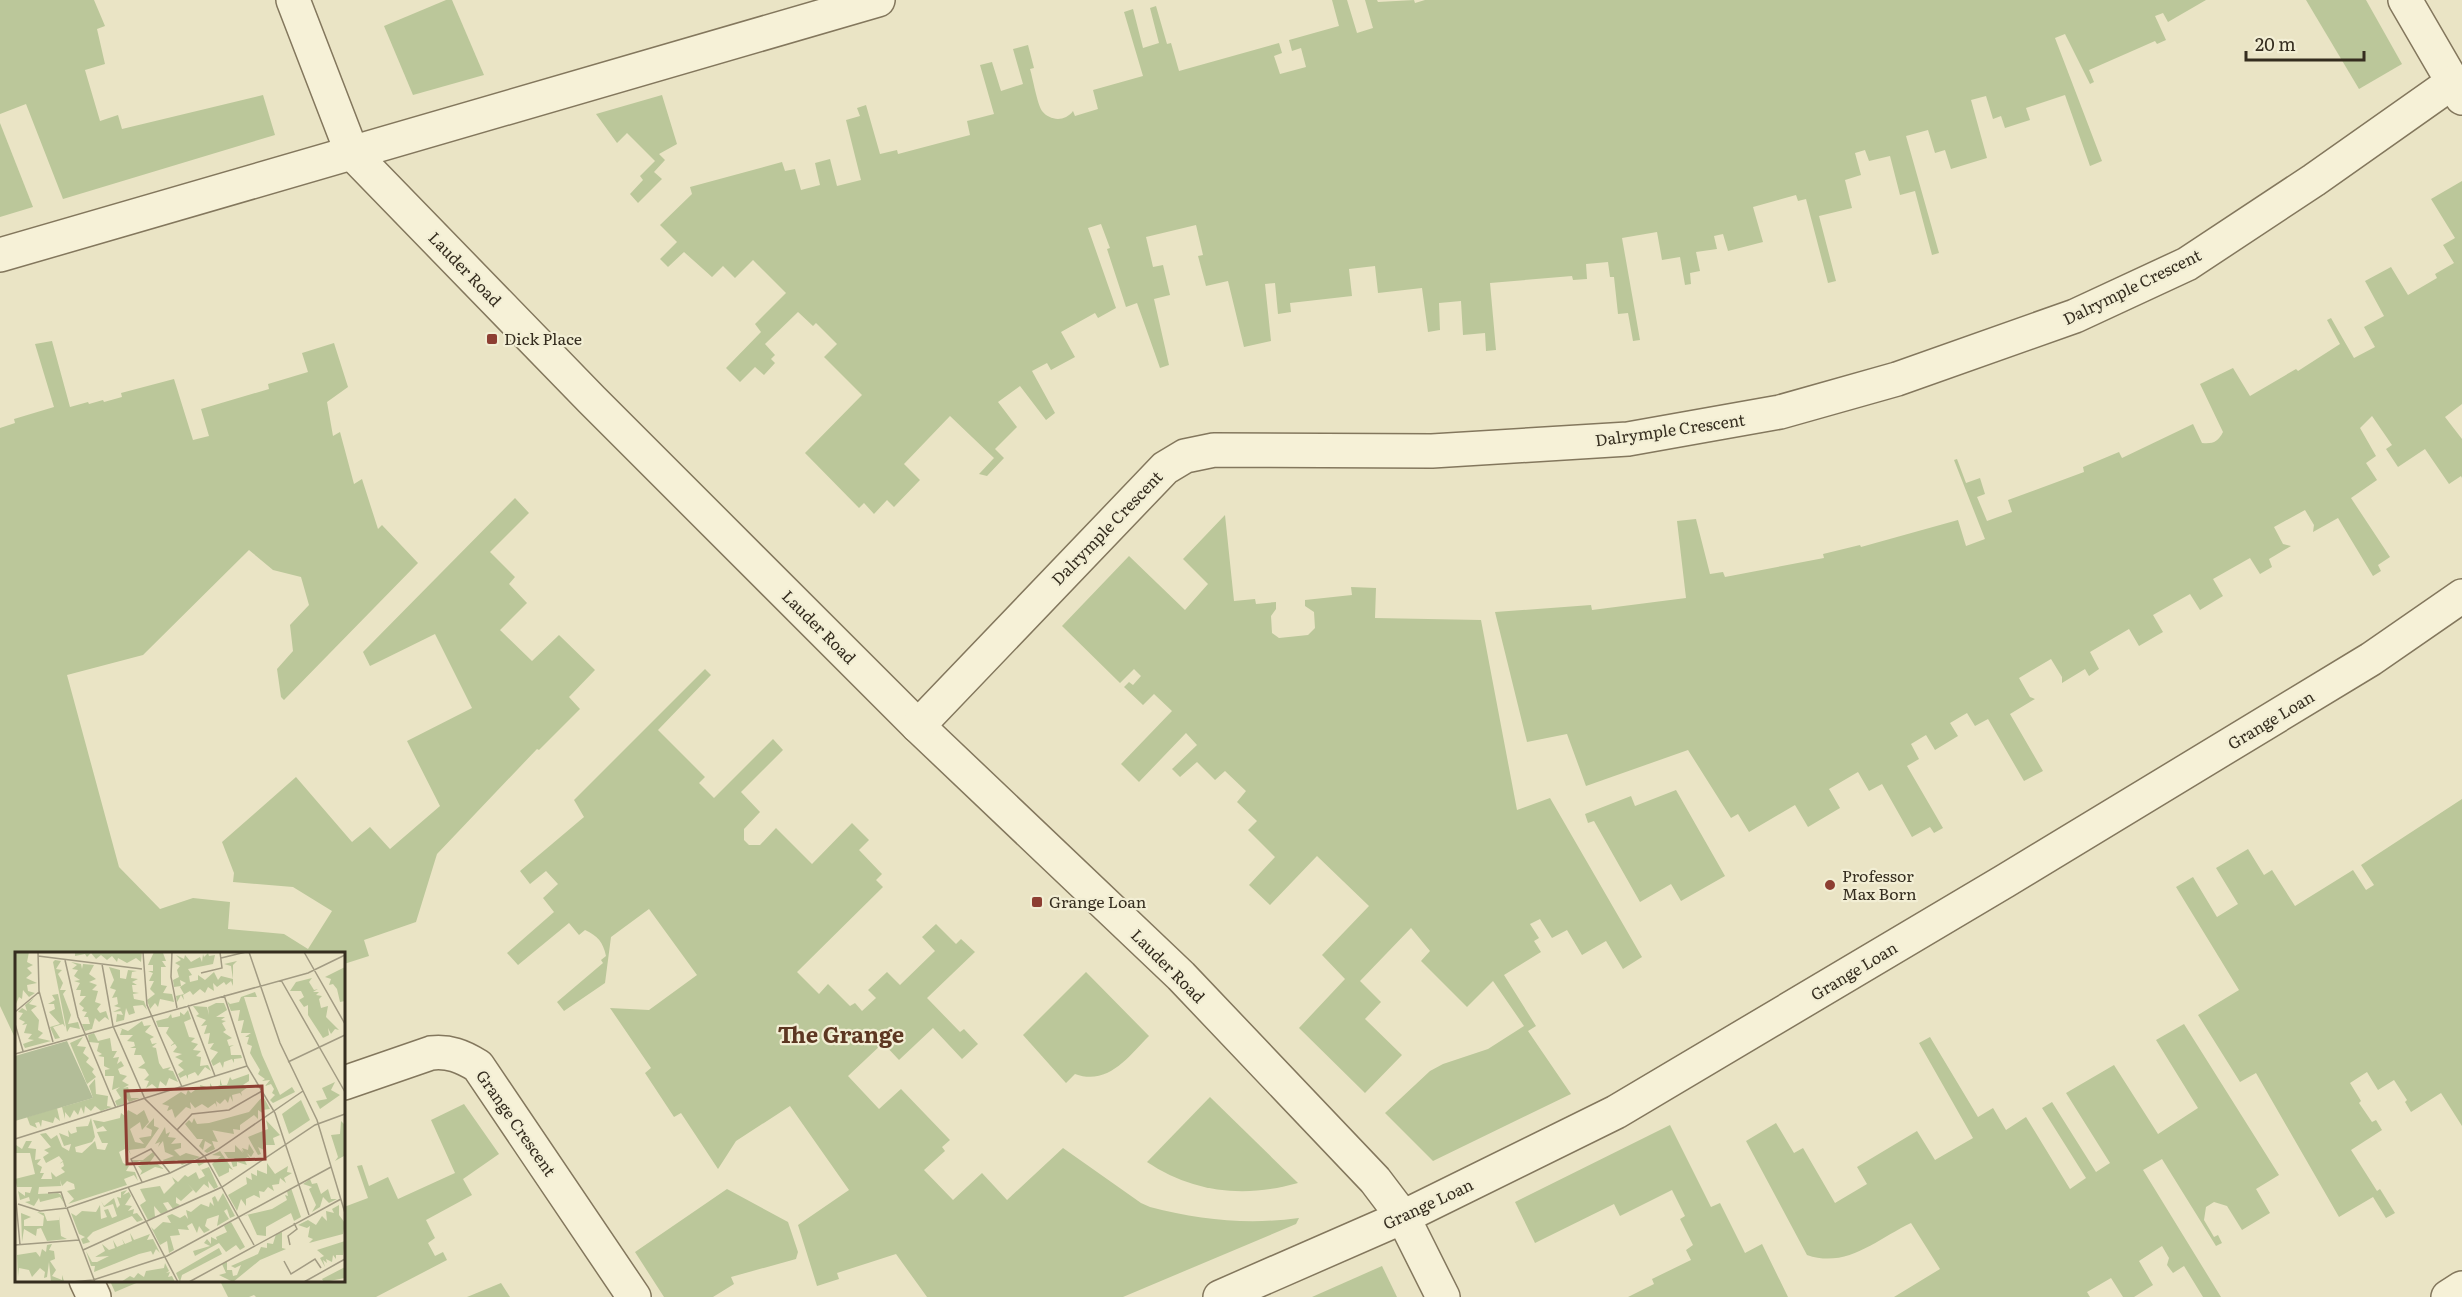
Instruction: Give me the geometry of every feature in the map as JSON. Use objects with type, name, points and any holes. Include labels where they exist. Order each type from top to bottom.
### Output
[{"type":"street","name":"Lauder Road","points":[[293,0],[352,153],[592,400],[918,726],[1181,976],[1375,1180],[1403,1217],[1443,1297]]},
{"type":"street","points":[[0,255],[878,0]]},
{"type":"street","points":[[2405,0],[2457,90]]},
{"type":"street","name":"Dalrymple Crescent","points":[[918,726],[1165,468],[1185,456],[1214,450],[1432,451],[1628,438],[1780,412],[1897,379],[2075,316],[2187,264],[2314,180],[2457,90]]},
{"type":"street","name":"Grange Loan","points":[[1220,1297],[1403,1217],[1616,1112],[2005,881],[2371,659],[2462,596]]},
{"type":"street","name":"Grange Crescent","points":[[345,1083],[431,1053],[459,1055],[478,1066],[634,1297]]},
{"type":"street","points":[[86,1282],[94,1297]]},
{"type":"street","points":[[2448,1297],[2462,1288]]},
{"type":"green space","points":[[0,0],[94,0],[105,26],[97,29],[105,64],[85,70],[100,121],[118,115],[122,129],[263,95],[275,135],[63,199],[26,104],[0,114]]},
{"type":"green space","points":[[446,0],[452,0],[484,75],[413,95],[384,26]]},
{"type":"green space","points":[[1332,0],[1347,0],[1357,33],[1373,28],[1365,0],[1377,0],[1378,2],[1414,0],[1415,3],[1425,0],[2206,0],[2168,22],[2163,13],[2155,16],[2166,40],[2157,44],[2155,41],[2089,70],[2094,82],[2090,84],[2065,34],[2055,38],[2102,161],[2090,166],[2065,95],[2026,108],[2030,120],[2005,128],[2001,116],[1993,119],[1986,96],[1971,100],[1987,158],[1951,169],[1945,150],[1935,153],[1928,130],[1906,136],[1939,253],[1932,255],[1915,191],[1900,195],[1890,156],[1869,161],[1865,150],[1855,153],[1861,175],[1845,180],[1852,208],[1819,216],[1836,281],[1828,283],[1806,199],[1798,201],[1796,195],[1753,207],[1763,242],[1728,251],[1723,234],[1714,236],[1717,249],[1696,252],[1700,271],[1690,273],[1691,284],[1685,285],[1680,257],[1662,260],[1657,232],[1622,238],[1640,340],[1633,341],[1628,313],[1618,314],[1614,277],[1610,277],[1608,262],[1586,264],[1587,279],[1573,280],[1572,276],[1490,283],[1496,350],[1486,351],[1485,333],[1463,335],[1461,301],[1439,303],[1440,330],[1428,332],[1422,288],[1378,293],[1375,266],[1349,269],[1352,296],[1290,303],[1291,312],[1278,314],[1275,283],[1265,284],[1271,341],[1244,347],[1228,281],[1206,286],[1198,256],[1203,255],[1196,225],[1146,237],[1153,267],[1163,265],[1170,295],[1154,299],[1169,365],[1160,368],[1137,303],[1126,307],[1101,224],[1088,228],[1116,308],[1098,318],[1095,313],[1061,332],[1075,357],[1051,370],[1047,363],[1032,371],[1055,413],[1046,420],[1020,386],[998,402],[1017,427],[995,449],[1004,458],[987,476],[979,474],[994,458],[950,416],[904,464],[920,480],[894,507],[887,500],[874,514],[864,503],[859,508],[805,453],[862,395],[824,357],[837,344],[816,323],[813,326],[798,312],[765,344],[775,355],[771,359],[775,363],[764,375],[755,367],[740,382],[726,368],[761,332],[755,324],[786,293],[753,260],[735,278],[723,266],[712,277],[684,252],[668,267],[660,259],[677,242],[660,225],[692,194],[690,187],[782,162],[785,171],[795,169],[801,190],[820,185],[815,163],[830,159],[837,186],[861,180],[846,120],[860,116],[857,108],[866,105],[880,154],[897,150],[898,154],[970,135],[967,121],[994,114],[980,65],[992,62],[1001,91],[1023,84],[1013,49],[1028,45],[1034,68],[1030,69],[1035,91],[1045,114],[1057,119],[1070,115],[1073,111],[1075,116],[1098,109],[1093,90],[1143,76],[1124,12],[1133,9],[1143,48],[1159,43],[1150,8],[1156,6],[1167,44],[1171,43],[1179,71],[1279,43],[1282,53],[1274,56],[1280,74],[1306,67],[1301,48],[1292,51],[1289,40],[1339,26]]},
{"type":"green space","points":[[2306,0],[2366,0],[2402,64],[2359,89]]},
{"type":"green space","points":[[662,95],[677,144],[659,154],[665,160],[654,172],[662,179],[638,203],[630,194],[643,180],[640,176],[655,161],[627,133],[617,143],[596,114]]},
{"type":"green space","points":[[0,123],[33,207],[0,217]]},
{"type":"green space","points":[[2462,181],[2462,404],[2445,417],[2462,439],[2462,478],[2461,476],[2449,484],[2425,449],[2398,467],[2386,449],[2392,445],[2372,416],[2360,428],[2376,456],[2366,463],[2377,480],[2351,498],[2390,557],[2378,565],[2381,571],[2373,576],[2338,518],[2313,532],[2314,525],[2305,510],[2274,527],[2283,544],[2291,546],[2269,559],[2272,567],[2260,574],[2250,558],[2213,579],[2223,596],[2200,610],[2190,594],[2153,615],[2163,632],[2139,646],[2129,629],[2090,652],[2099,669],[2089,676],[2085,669],[2062,683],[2062,677],[2051,659],[2019,678],[2030,697],[2035,699],[2010,714],[2043,771],[2024,781],[1988,719],[1975,726],[1967,713],[1950,723],[1958,736],[1935,750],[1926,735],[1911,744],[1919,759],[1907,766],[1943,828],[1934,833],[1930,827],[1912,837],[1882,784],[1869,791],[1858,772],[1829,789],[1840,808],[1808,827],[1795,805],[1749,832],[1738,814],[1731,818],[1688,750],[1586,786],[1567,734],[1527,742],[1495,612],[1591,605],[1592,610],[1686,598],[1677,521],[1696,519],[1710,574],[1723,572],[1725,577],[1824,558],[1823,554],[1860,545],[1861,547],[1958,520],[1966,546],[1985,539],[1954,460],[1957,459],[1966,483],[1980,478],[1985,494],[1977,497],[1987,521],[2012,512],[2008,500],[2084,472],[2083,467],[2119,452],[2122,458],[2193,424],[2202,443],[2215,442],[2223,432],[2200,384],[2233,368],[2250,396],[2296,369],[2298,371],[2340,344],[2327,320],[2331,318],[2354,358],[2375,347],[2364,327],[2384,316],[2365,281],[2391,267],[2408,295],[2437,278],[2435,274],[2454,263],[2443,245],[2455,238],[2431,199]]},
{"type":"green space","points":[[52,341],[70,407],[88,402],[89,404],[103,400],[104,402],[122,397],[121,393],[174,379],[193,440],[209,436],[201,409],[269,389],[268,384],[308,372],[302,353],[334,343],[348,387],[327,402],[333,436],[340,432],[354,484],[362,479],[378,529],[382,525],[418,563],[284,700],[281,697],[277,669],[293,651],[290,625],[309,605],[301,577],[273,570],[249,550],[143,655],[67,675],[119,867],[160,909],[193,898],[230,902],[228,929],[284,934],[308,949],[332,911],[293,887],[233,882],[234,873],[222,842],[296,777],[352,842],[370,827],[390,849],[440,806],[407,741],[472,708],[435,634],[370,666],[363,652],[515,498],[529,513],[490,552],[515,577],[509,584],[527,603],[500,630],[532,661],[559,635],[595,670],[569,697],[580,709],[539,750],[537,749],[437,854],[416,922],[364,940],[369,956],[345,964],[345,952],[15,952],[15,1038],[0,1006],[0,428],[15,423],[14,419],[54,407],[35,344]]},
{"type":"green space","points":[[1225,515],[1234,601],[1255,599],[1256,604],[1276,602],[1276,609],[1271,616],[1272,633],[1279,638],[1308,635],[1315,628],[1314,612],[1305,606],[1305,600],[1352,595],[1351,587],[1376,588],[1375,618],[1481,620],[1517,810],[1550,798],[1642,957],[1623,969],[1606,941],[1582,955],[1567,930],[1552,938],[1540,919],[1530,924],[1539,938],[1534,941],[1541,952],[1504,975],[1536,1026],[1528,1031],[1571,1094],[1433,1161],[1385,1113],[1430,1071],[1443,1064],[1488,1049],[1524,1026],[1493,981],[1467,1007],[1421,961],[1430,951],[1411,928],[1360,981],[1381,1002],[1365,1019],[1402,1055],[1365,1093],[1299,1028],[1345,979],[1322,955],[1369,906],[1317,856],[1270,905],[1249,885],[1275,857],[1248,830],[1257,821],[1237,802],[1246,791],[1225,771],[1215,780],[1197,762],[1180,777],[1172,769],[1197,745],[1186,733],[1139,782],[1121,764],[1172,711],[1154,694],[1143,705],[1124,687],[1129,682],[1133,685],[1141,676],[1134,669],[1120,683],[1062,626],[1129,556],[1185,610],[1208,584],[1183,559]]},
{"type":"green space","points":[[705,669],[711,675],[658,730],[705,777],[699,783],[714,798],[773,739],[783,750],[741,792],[760,812],[744,829],[744,840],[749,845],[760,845],[776,828],[812,864],[852,823],[869,840],[859,850],[882,874],[876,880],[883,887],[797,972],[819,994],[828,984],[850,1006],[855,1003],[862,1011],[876,998],[868,990],[887,972],[900,985],[935,951],[922,937],[936,924],[956,944],[961,939],[975,952],[927,998],[960,1032],[964,1029],[978,1044],[962,1059],[933,1028],[899,1060],[883,1043],[848,1076],[879,1109],[901,1089],[950,1140],[942,1147],[945,1151],[924,1170],[953,1200],[982,1173],[1007,1200],[1063,1148],[1150,1207],[1224,1220],[1261,1221],[1299,1218],[1296,1224],[1123,1297],[927,1297],[896,1254],[837,1273],[839,1279],[817,1286],[798,1225],[849,1190],[790,1106],[736,1141],[718,1169],[681,1113],[674,1117],[645,1073],[651,1068],[610,1008],[649,1010],[697,975],[649,909],[611,937],[605,983],[564,1011],[557,1002],[603,963],[601,960],[606,956],[597,937],[585,930],[579,935],[569,923],[518,965],[507,953],[554,912],[543,898],[558,884],[546,871],[530,884],[520,871],[584,817],[574,800]]},
{"type":"green space","points":[[1676,790],[1725,876],[1681,901],[1671,884],[1640,902],[1594,821],[1588,823],[1585,814],[1631,796],[1635,806]]},
{"type":"green space","points":[[2462,799],[2462,1126],[2441,1093],[2411,1112],[2405,1102],[2407,1100],[2394,1080],[2378,1090],[2367,1072],[2350,1083],[2361,1101],[2359,1103],[2372,1122],[2376,1120],[2382,1130],[2351,1150],[2377,1191],[2380,1189],[2395,1213],[2386,1218],[2373,1197],[2339,1217],[2256,1073],[2240,1082],[2198,1015],[2239,990],[2176,887],[2193,877],[2217,917],[2238,904],[2216,868],[2248,849],[2264,875],[2272,870],[2295,906],[2353,870],[2366,890],[2374,885],[2361,865]]},
{"type":"green space","points":[[1086,972],[1149,1036],[1125,1060],[1107,1073],[1087,1077],[1075,1074],[1066,1083],[1023,1035]]},
{"type":"green space","points":[[2184,1024],[2279,1175],[2256,1189],[2270,1213],[2242,1230],[2227,1206],[2214,1202],[2206,1207],[2204,1220],[2214,1237],[2218,1235],[2222,1243],[2216,1246],[2162,1159],[2143,1170],[2221,1297],[2203,1297],[2184,1266],[2173,1273],[2167,1265],[2169,1258],[2162,1246],[2139,1261],[2153,1285],[2134,1297],[2123,1297],[2111,1278],[2087,1292],[2090,1297],[1894,1297],[1940,1269],[1911,1223],[1849,1255],[1822,1258],[1807,1255],[1746,1141],[1776,1123],[1794,1153],[1803,1148],[1835,1203],[1867,1184],[1857,1167],[1917,1131],[1935,1160],[1973,1138],[1919,1043],[1930,1037],[1978,1117],[1993,1108],[2006,1130],[2026,1117],[2070,1189],[2086,1178],[2042,1108],[2052,1102],[2096,1172],[2110,1163],[2066,1093],[2114,1065],[2158,1134],[2198,1108],[2156,1040]]},
{"type":"green space","points":[[1210,1097],[1298,1183],[1259,1190],[1220,1190],[1183,1180],[1147,1162]]},
{"type":"green space","points":[[464,1104],[499,1154],[463,1179],[472,1195],[426,1220],[435,1238],[428,1243],[435,1256],[443,1252],[447,1260],[376,1297],[256,1297],[254,1295],[228,1297],[220,1282],[345,1282],[345,1207],[368,1198],[357,1166],[362,1165],[369,1186],[388,1177],[398,1199],[455,1173],[431,1120]]},
{"type":"green space","points":[[1670,1125],[1711,1207],[1720,1203],[1745,1253],[1762,1244],[1788,1297],[1628,1297],[1654,1284],[1652,1279],[1691,1260],[1686,1250],[1693,1245],[1680,1219],[1685,1216],[1672,1190],[1620,1216],[1614,1204],[1535,1243],[1515,1202]]},
{"type":"green space","points":[[727,1189],[788,1222],[798,1252],[796,1259],[731,1277],[734,1284],[713,1297],[664,1297],[635,1252]]},
{"type":"green space","points":[[1382,1266],[1397,1297],[1312,1297]]},
{"type":"green space","points":[[110,1282],[139,1282],[115,1292]]},
{"type":"green space","points":[[501,1283],[510,1297],[467,1297]]},
{"type":"place","name":"Dick Place","points":[[492,339]]},
{"type":"place","name":"Professor Max Born","points":[[1830,885]]},
{"type":"place","name":"Grange Loan","points":[[1037,902]]},
{"type":"district","name":"The Grange","points":[[841,1035]]}]
